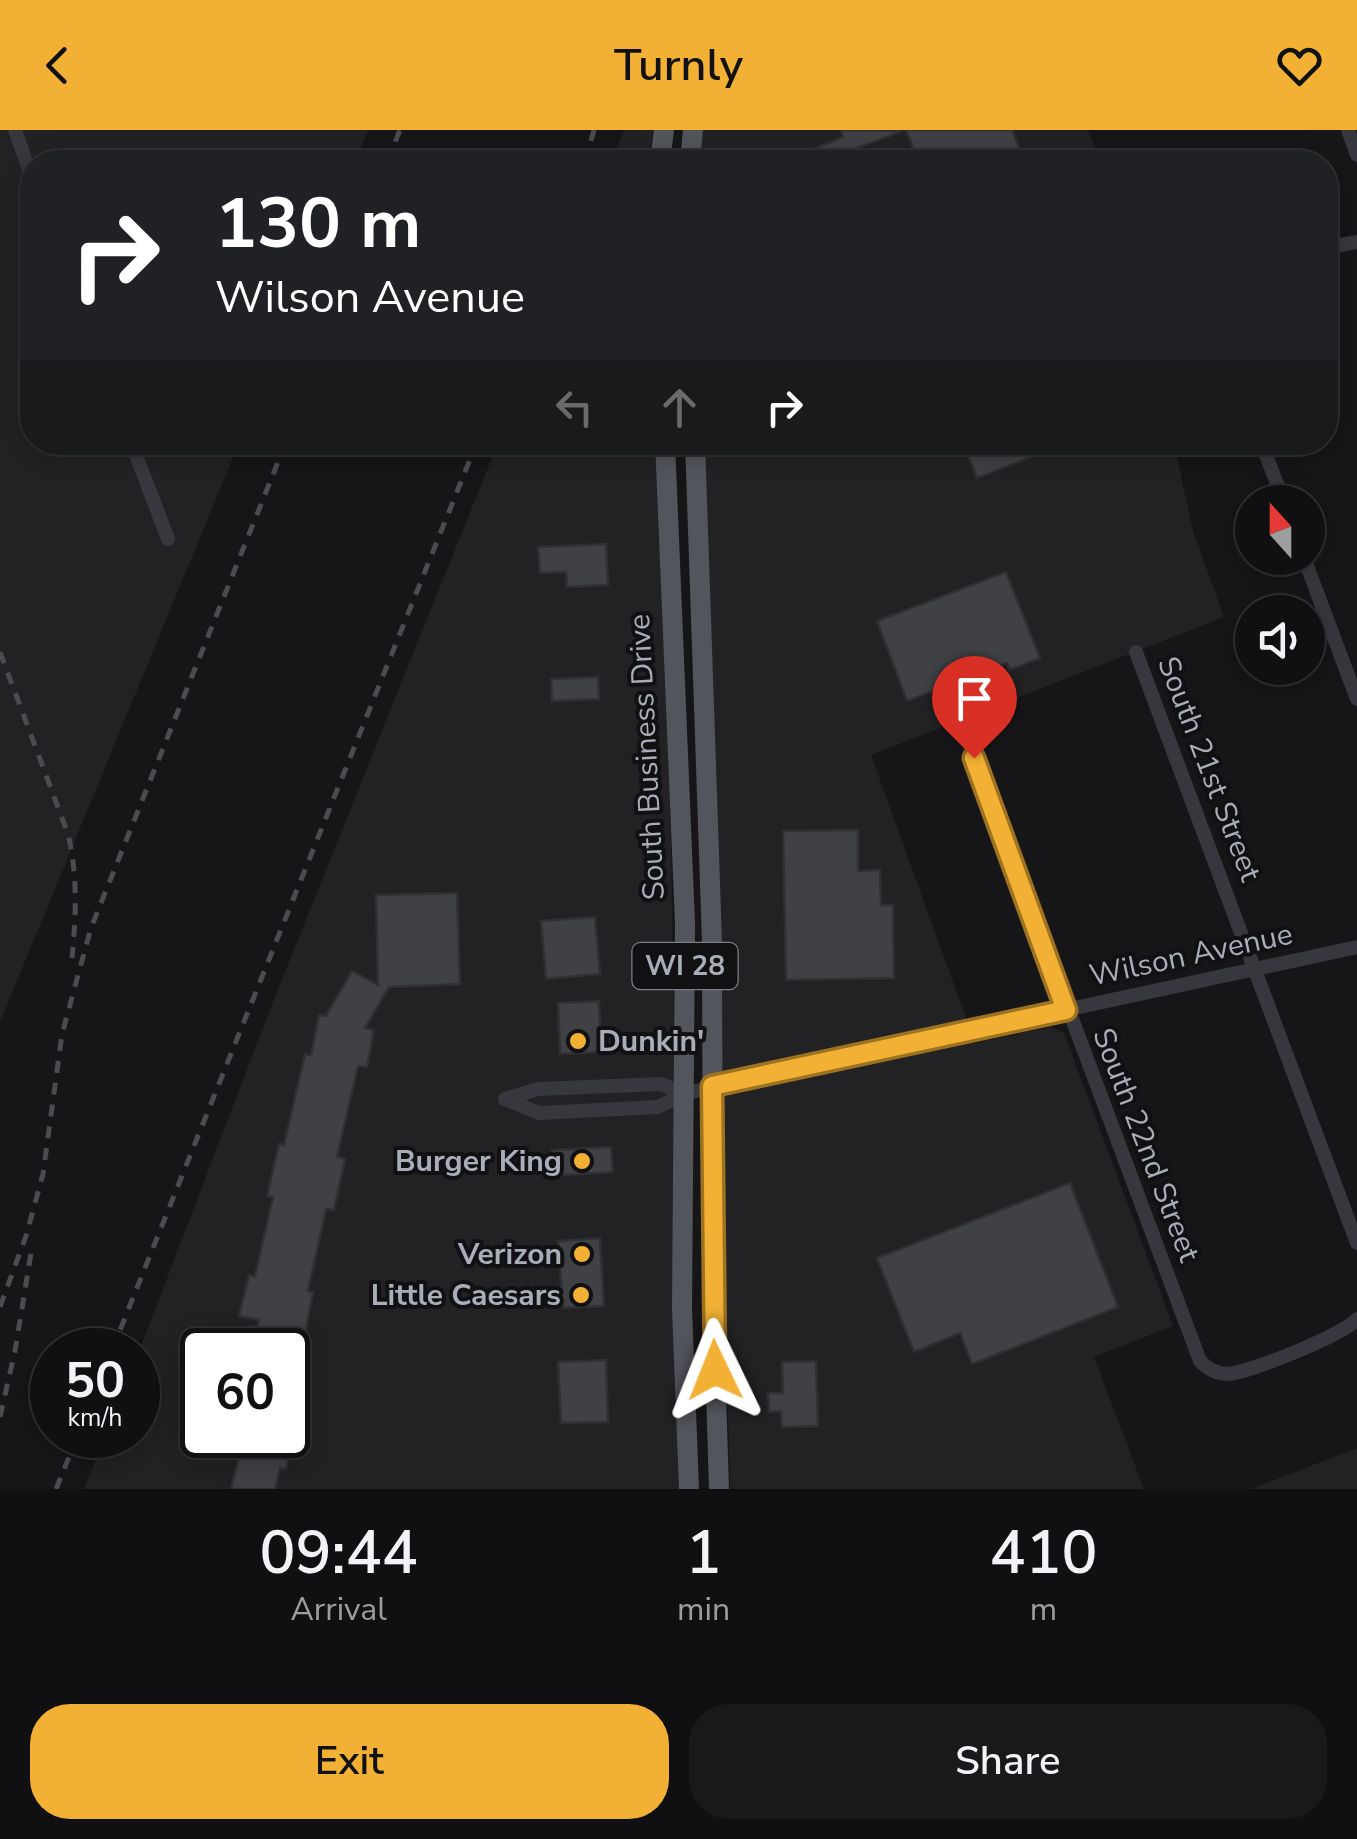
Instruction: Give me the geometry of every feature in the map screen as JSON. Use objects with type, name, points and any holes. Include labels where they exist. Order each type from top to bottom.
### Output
[{"type":"main road","name":"South Business Drive","points":[[666,455],[684,906],[682,1308],[690,1489]]},
{"type":"main road","name":"South Business Drive","points":[[696,455],[710,818],[713,1296],[720,1489]]},
{"type":"street","points":[[1348,130],[1357,155]]},
{"type":"street","points":[[137,455],[168,539]]},
{"type":"street","points":[[1266,455],[1277,485]]},
{"type":"street","points":[[1310,575],[1357,699]]},
{"type":"street","name":"South 21st Street","points":[[1136,652],[1357,1243]]},
{"type":"street","name":"South 22nd Street","points":[[961,722],[1200,1361],[1218,1373],[1238,1372],[1340,1333],[1357,1318]]},
{"type":"street","name":"Wilson Avenue","points":[[684,1094],[661,1084],[538,1088],[505,1099],[539,1112],[658,1107],[712,1086],[1357,948]]},
{"type":"shaded area","points":[[0,130],[368,130],[360,150],[20,150],[20,455],[234,455],[0,1022]]},
{"type":"shaded area","points":[[624,130],[653,130],[651,150],[616,150]]},
{"type":"shaded area","points":[[699,130],[1088,130],[1096,150],[697,150]]},
{"type":"shaded area","points":[[493,455],[656,455],[670,789],[682,1489],[84,1489],[97,1458],[160,1458],[160,1328],[148,1328],[274,999]]},
{"type":"shaded area","points":[[702,455],[1177,455],[1193,531],[1224,617],[871,755],[975,1043],[1051,1027],[1064,1033],[1173,1326],[1094,1357],[1144,1489],[730,1489]]},
{"type":"shaded area","points":[[1357,1448],[1357,1489],[1251,1489]]},
{"type":"building","points":[[841,130],[902,131],[852,150],[811,150],[843,137]]},
{"type":"building","points":[[906,130],[1012,130],[1020,150],[914,150]]},
{"type":"building","points":[[968,455],[1036,455],[977,478]]},
{"type":"building","points":[[606,544],[608,585],[567,587],[566,572],[540,573],[538,547]]},
{"type":"building","points":[[1006,572],[1040,658],[1009,670],[1007,663],[907,701],[877,621]]},
{"type":"building","points":[[598,677],[599,699],[552,701],[551,679]]},
{"type":"building","points":[[858,830],[858,871],[880,870],[881,905],[893,905],[894,978],[786,980],[783,831]]},
{"type":"building","points":[[457,893],[460,984],[389,987],[365,1028],[374,1030],[367,1067],[358,1066],[337,1157],[345,1159],[334,1210],[326,1209],[308,1291],[313,1292],[306,1328],[257,1328],[259,1320],[239,1316],[249,1275],[255,1276],[273,1197],[267,1196],[279,1144],[284,1145],[305,1054],[311,1055],[319,1015],[326,1016],[352,971],[378,985],[376,895]]},
{"type":"building","points":[[595,917],[600,974],[546,979],[541,921]]},
{"type":"building","points":[[599,1001],[601,1052],[560,1054],[558,1003]]},
{"type":"building","name":"Burger King","points":[[611,1147],[613,1172],[553,1176],[552,1150]]},
{"type":"building","points":[[1070,1183],[1118,1307],[972,1364],[960,1333],[914,1352],[877,1258]]},
{"type":"building","points":[[600,1238],[604,1306],[563,1308],[558,1241]]},
{"type":"building","points":[[606,1360],[608,1422],[561,1423],[558,1362]]},
{"type":"building","points":[[816,1361],[818,1426],[782,1427],[781,1411],[769,1412],[768,1393],[783,1393],[782,1362]]},
{"type":"building","points":[[239,1458],[288,1458],[286,1469],[280,1468],[275,1489],[231,1489]]},
{"type":"railway","points":[[392,150],[400,130]]},
{"type":"railway","points":[[588,150],[594,130]]},
{"type":"railway","points":[[0,1307],[43,1174],[62,1034],[91,928],[281,455]]},
{"type":"railway","points":[[121,1328],[472,455]]},
{"type":"railway","points":[[0,652],[68,834],[75,896],[72,958]]},
{"type":"railway","points":[[0,1417],[31,1253]]},
{"type":"railway","points":[[56,1489],[69,1458]]},
{"type":"place","name":"Dunkin'","points":[[578,1041]]},
{"type":"place","name":"Burger King","points":[[582,1161]]},
{"type":"place","name":"Verizon","points":[[582,1254]]},
{"type":"place","name":"Little Caesars","points":[[581,1295]]},
{"type":"route","points":[[715,1370],[712,1086],[1066,1010],[974,758]]}]
